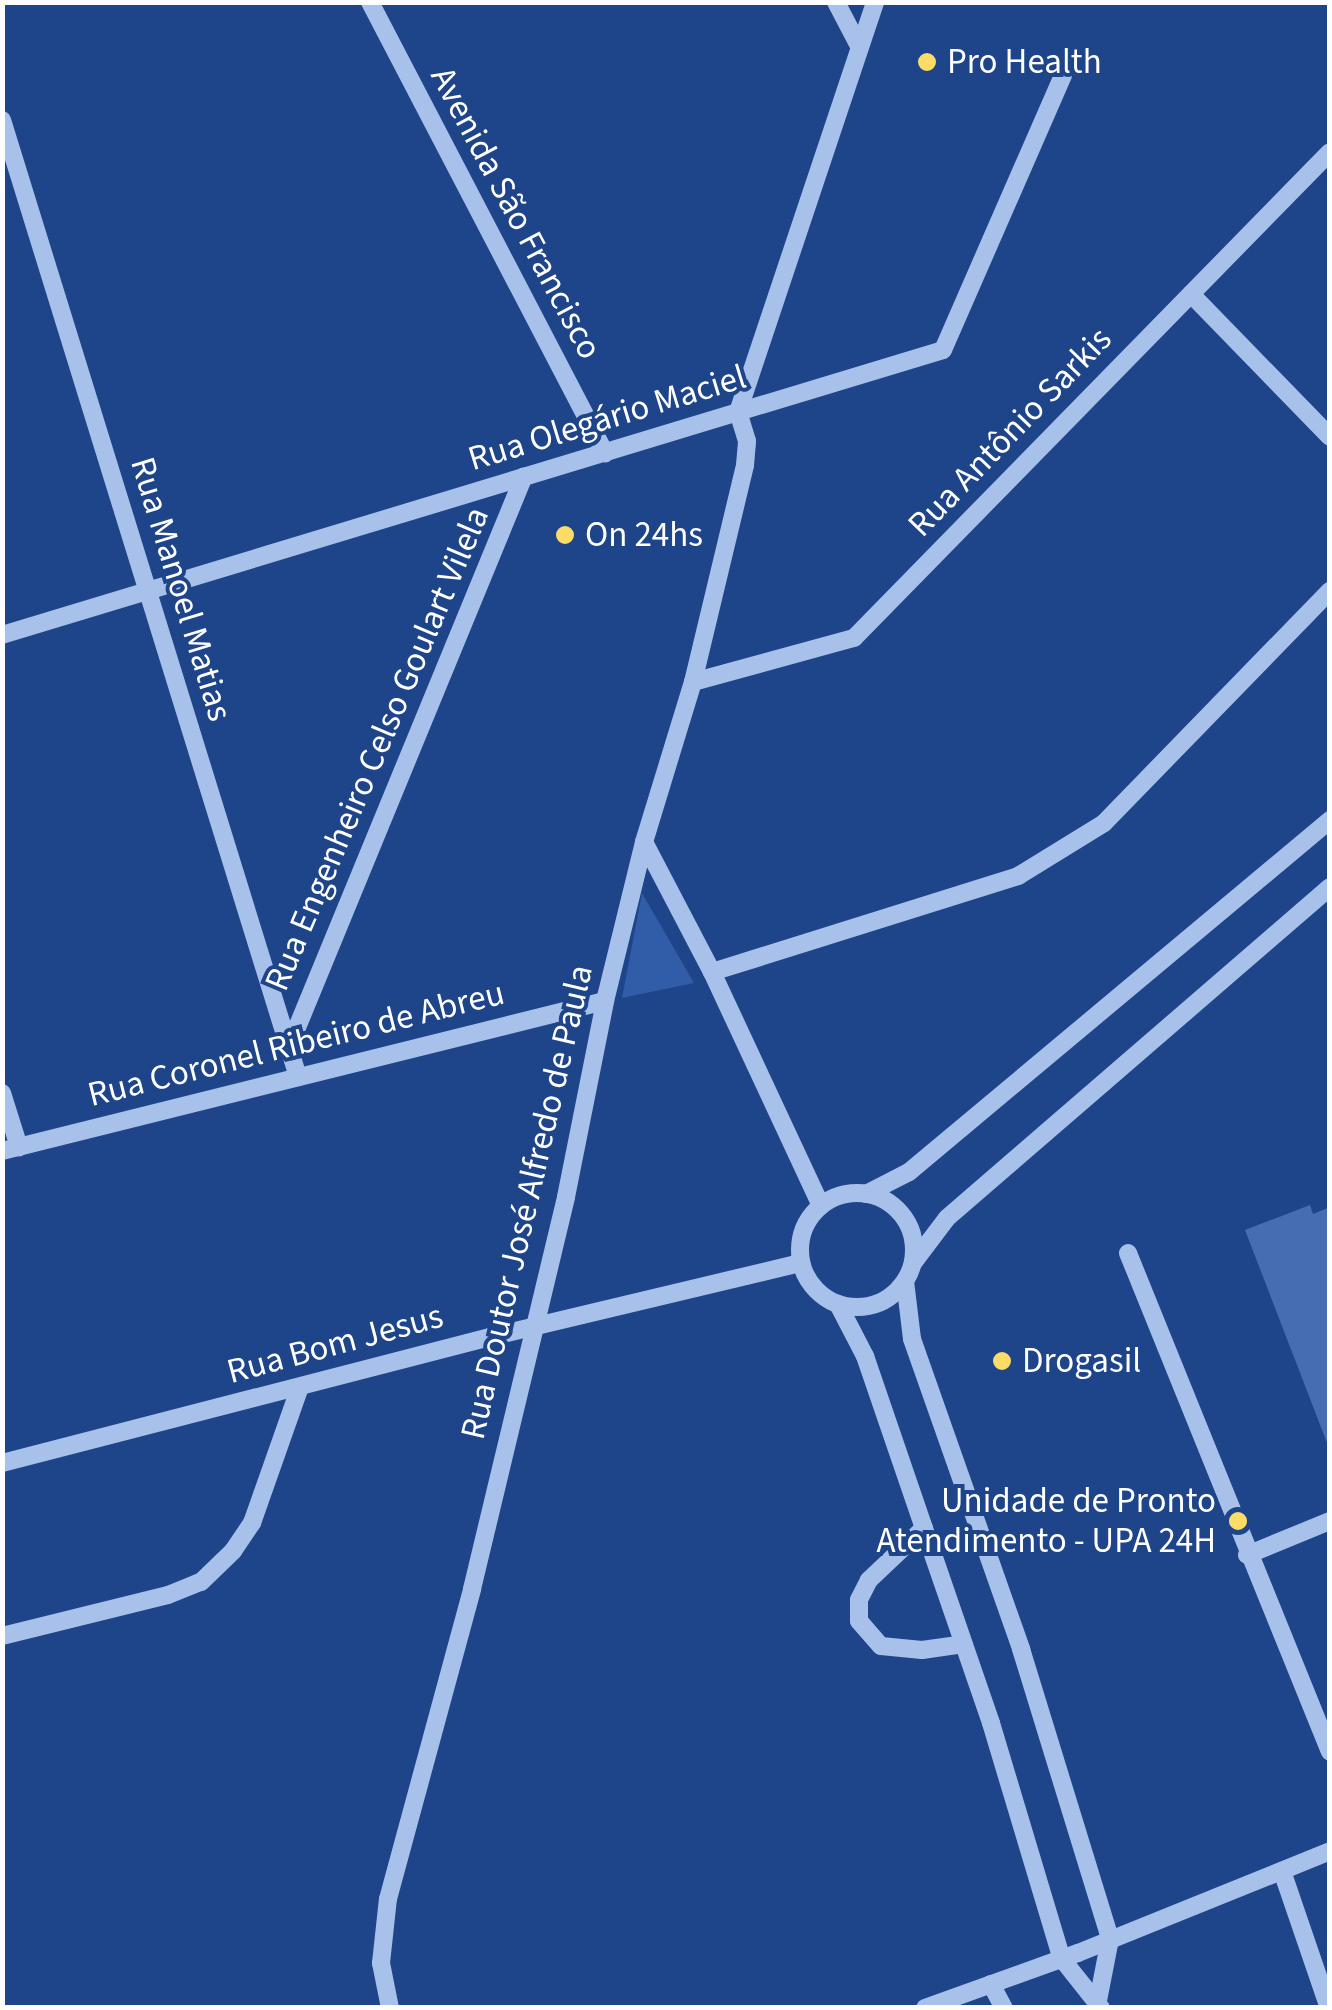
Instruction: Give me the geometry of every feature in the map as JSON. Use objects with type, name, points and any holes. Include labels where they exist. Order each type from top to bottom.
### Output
[{"type":"street","name":"Avenida São Francisco","points":[[370,2],[605,453]]},
{"type":"street","points":[[836,2],[859,46]]},
{"type":"street","points":[[738,412],[875,2]]},
{"type":"street","name":"Rua Olegário Maciel","points":[[2,635],[943,350],[1064,75]]},
{"type":"street","name":"Rua Manoel Matias","points":[[2,120],[298,1077]]},
{"type":"street","name":"Rua Antônio Sarkis","points":[[693,682],[854,638],[1330,152]]},
{"type":"street","points":[[1191,294],[1330,437]]},
{"type":"street","name":"Rua Doutor José Alfredo de Paula","points":[[390,2008],[382,1963],[388,1899],[472,1589],[566,1197],[604,1001],[644,842],[693,682],[745,465],[747,441],[738,412]]},
{"type":"street","name":"Rua Engenheiro Celso Goulart Vilela","points":[[288,1047],[524,476]]},
{"type":"street","points":[[712,972],[1018,876],[1061,850],[1104,823],[1330,590]]},
{"type":"street","points":[[1100,2004],[1062,1959],[964,1644],[865,1356],[838,1304],[808,1280],[800,1263],[802,1231],[821,1206],[834,1198],[866,1194],[910,1172],[1330,820]]},
{"type":"street","points":[[644,842],[712,972],[821,1206]]},
{"type":"street","points":[[838,1304],[876,1304],[909,1272],[947,1218],[1330,886]]},
{"type":"street","name":"Rua Coronel Ribeiro de Abreu","points":[[11,1149],[604,1001]]},
{"type":"street","points":[[2,1093],[11,1149]]},
{"type":"street","points":[[866,1194],[898,1211],[909,1226],[912,1339],[1021,1648],[1110,1939],[1100,2004]]},
{"type":"street","points":[[1128,1254],[1330,1752]]},
{"type":"street","name":"Rua Bom Jesus","points":[[2,1463],[534,1326],[800,1263]]},
{"type":"street","points":[[2,1636],[168,1595],[201,1582],[233,1551],[252,1523],[300,1386]]},
{"type":"street","points":[[1248,1555],[1330,1521]]},
{"type":"street","points":[[924,1528],[869,1580],[859,1600],[860,1621],[881,1646],[922,1650],[964,1644]]},
{"type":"street","points":[[926,2008],[1062,1959],[1330,1850]]},
{"type":"street","points":[[1282,1872],[1329,2008]]},
{"type":"street","points":[[991,1984],[1004,2008]]},
{"type":"shaded area","points":[[642,893],[694,983],[622,998]]},
{"type":"building","points":[[1310,1205],[1313,1214],[1330,1207],[1329,1448],[1245,1230]]},
{"type":"place","name":"Pro Health","points":[[927,62]]},
{"type":"place","name":"On 24hs","points":[[565,535]]},
{"type":"place","name":"Drogasil","points":[[1002,1361]]},
{"type":"place","name":"Unidade de Pronto Atendimento - UPA 24H","points":[[1238,1521]]}]
